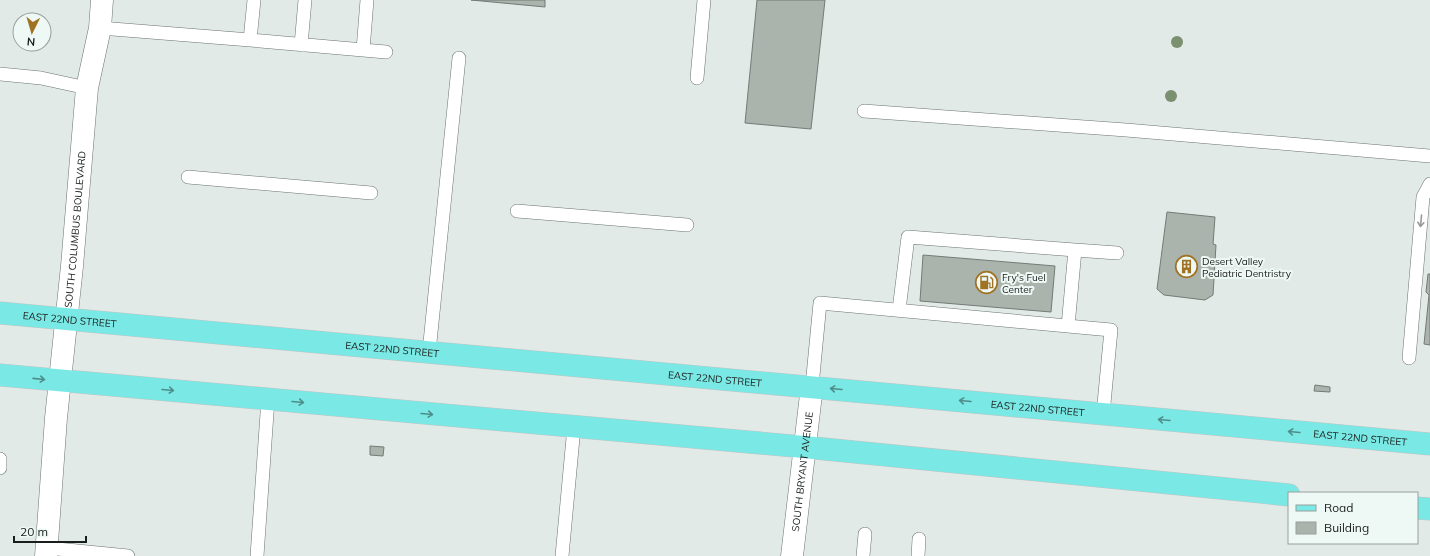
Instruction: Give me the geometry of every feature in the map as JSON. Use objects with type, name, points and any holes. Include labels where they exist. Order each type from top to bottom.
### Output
[{"type":"main road","name":"EAST 22ND STREET","points":[[0,313],[812,386],[1430,444]]},
{"type":"main road","points":[[0,375],[804,447],[1288,495]]},
{"type":"main road","points":[[1418,508],[1430,509]]},
{"type":"street","name":"SOUTH COLUMBUS BOULEVARD","points":[[47,552],[60,381],[87,88],[100,28],[102,0]]},
{"type":"street","name":"SOUTH BRYANT AVENUE","points":[[792,556],[812,386]]},
{"type":"lane","points":[[250,40],[254,0]]},
{"type":"lane","points":[[301,44],[304,0]]},
{"type":"lane","points":[[363,50],[367,0]]},
{"type":"lane","points":[[697,78],[704,0]]},
{"type":"lane","points":[[100,28],[386,52]]},
{"type":"lane","points":[[429,352],[458,58]]},
{"type":"lane","points":[[0,74],[41,78],[87,88]]},
{"type":"lane","points":[[864,111],[1126,130],[1430,156]]},
{"type":"lane","points":[[188,177],[371,193]]},
{"type":"lane","points":[[1408,358],[1423,197],[1430,184]]},
{"type":"lane","points":[[517,211],[687,225]]},
{"type":"lane","points":[[900,310],[908,236],[1117,253]]},
{"type":"lane","points":[[1068,326],[1075,250]]},
{"type":"lane","points":[[812,386],[820,303],[1112,330],[1103,414]]},
{"type":"lane","points":[[257,556],[268,399]]},
{"type":"lane","points":[[562,556],[574,427]]},
{"type":"lane","points":[[0,459],[0,468]]},
{"type":"lane","points":[[863,556],[865,534]]},
{"type":"lane","points":[[918,556],[920,539]]},
{"type":"lane","points":[[47,552],[128,556]]},
{"type":"building","points":[[471,0],[545,0],[545,7]]},
{"type":"building","points":[[757,0],[825,0],[811,129],[745,123]]},
{"type":"building","name":"Desert Valley Pediatric Dentristry","points":[[1167,212],[1215,217],[1213,244],[1216,245],[1213,295],[1205,300],[1164,295],[1157,289]]},
{"type":"building","name":"Fry's Fuel Center","points":[[923,255],[1055,266],[1051,312],[920,301]]},
{"type":"building","points":[[1428,274],[1430,274],[1430,345],[1424,344],[1429,295],[1426,292]]},
{"type":"building","points":[[1315,385],[1330,387],[1330,392],[1314,391]]},
{"type":"building","points":[[370,446],[384,447],[383,456],[370,455]]},
{"type":"place","name":"Desert Valley Pediatric Dentristry","points":[[1187,267]]},
{"type":"place","name":"Fry's Fuel Center","points":[[987,283]]}]
